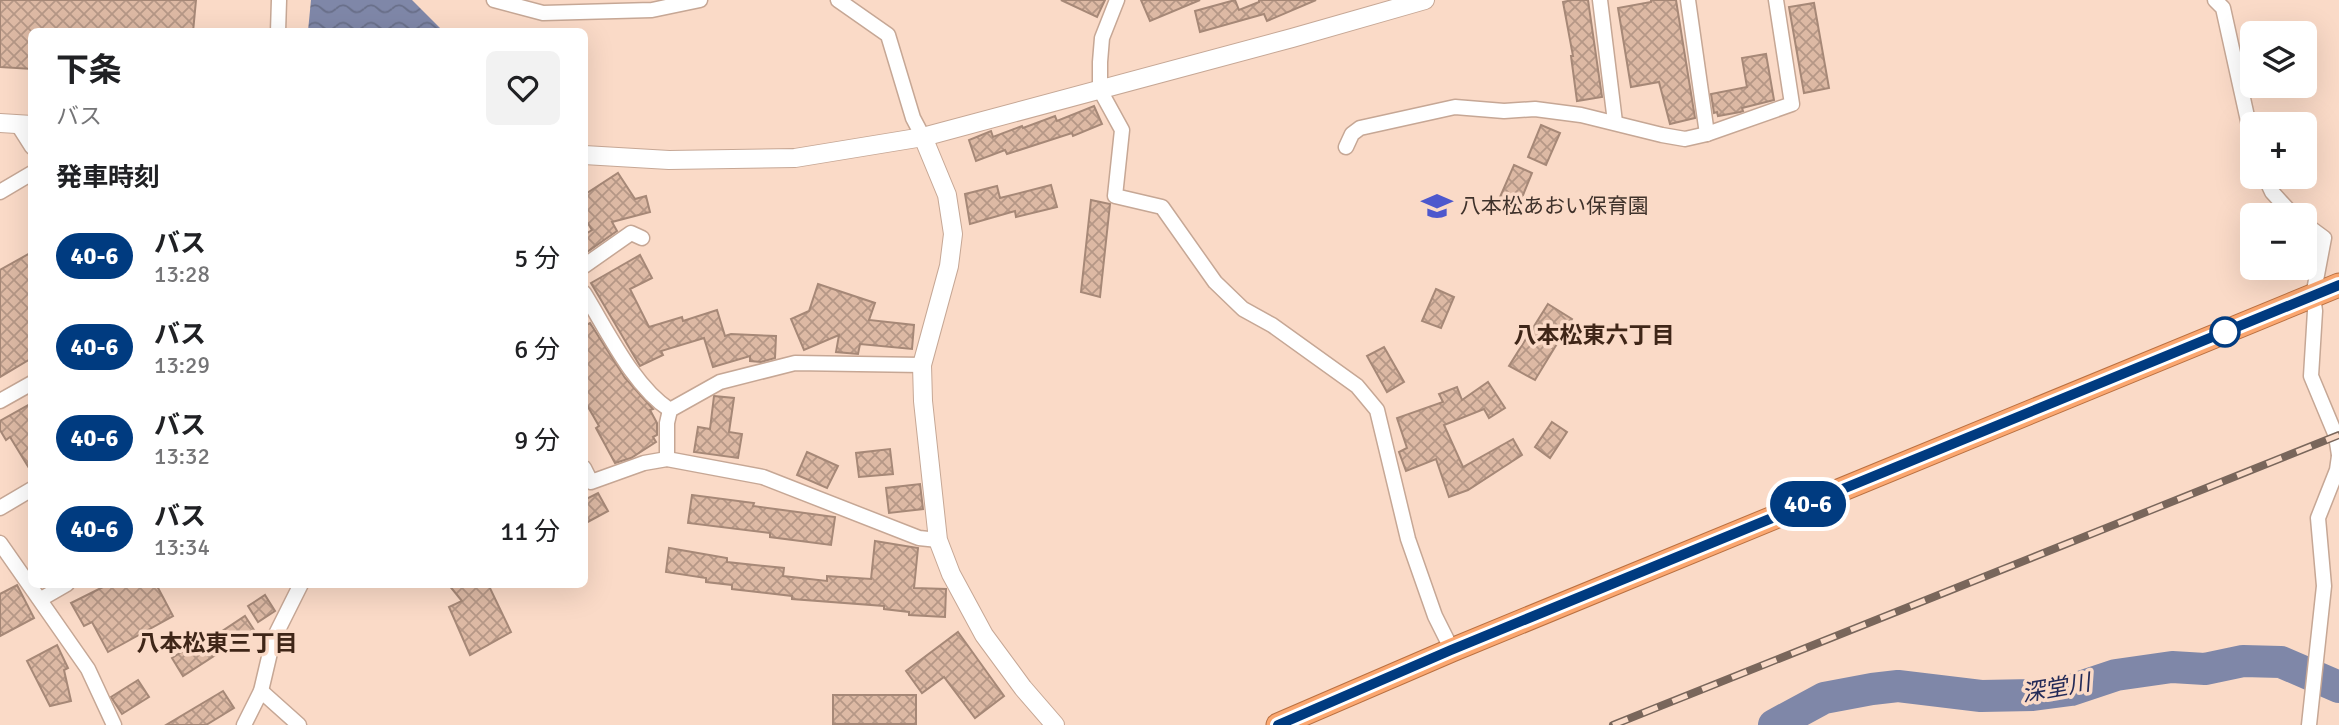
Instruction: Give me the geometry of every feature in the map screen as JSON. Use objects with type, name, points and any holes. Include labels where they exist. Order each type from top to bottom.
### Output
[{"type":"highway","points":[[1278,725],[1451,650],[2339,285]]},
{"type":"street","points":[[278,28],[279,0]]},
{"type":"street","points":[[494,0],[543,13],[652,10],[700,0]]},
{"type":"street","points":[[838,0],[888,35],[913,118],[947,194],[953,234],[949,266],[922,365],[923,401],[938,540],[951,574],[984,635],[1023,688],[1055,725]]},
{"type":"street","points":[[1117,0],[1102,38],[1100,90],[1122,130],[1115,196],[1162,207],[1215,282],[1243,309],[1272,325],[1357,386],[1377,410],[1408,539],[1435,616],[1451,650]]},
{"type":"street","points":[[588,155],[669,160],[794,158],[923,136],[1425,0]]},
{"type":"street","points":[[1600,0],[1615,122]]},
{"type":"street","points":[[1688,0],[1707,134]]},
{"type":"street","points":[[1346,148],[1352,134],[1360,128],[1455,107],[1504,111],[1535,109],[1615,122],[1685,139],[1707,134],[1792,104],[1776,0]]},
{"type":"street","points":[[2216,0],[2223,8],[2246,112]]},
{"type":"street","points":[[0,123],[25,125]]},
{"type":"street","points":[[0,192],[28,175]]},
{"type":"street","points":[[2271,189],[2282,203]]},
{"type":"street","points":[[588,263],[631,233],[642,238]]},
{"type":"street","points":[[2317,233],[2323,237],[2317,272]]},
{"type":"street","points":[[2309,725],[2324,586],[2318,518],[2337,470],[2339,455],[2336,436],[2311,376],[2316,280]]},
{"type":"street","points":[[588,304],[642,386],[670,410]]},
{"type":"street","points":[[667,459],[667,423],[670,410],[720,382],[795,363],[922,365]]},
{"type":"street","points":[[0,401],[28,385]]},
{"type":"street","points":[[588,476],[591,482],[644,463],[667,459],[763,477],[919,538],[938,540]]},
{"type":"street","points":[[0,508],[28,491]]},
{"type":"street","points":[[0,543],[28,582]]},
{"type":"street","points":[[32,588],[88,669],[114,725]]},
{"type":"street","points":[[41,600],[60,588]]},
{"type":"street","points":[[244,725],[261,691],[273,640],[296,588]]},
{"type":"street","points":[[261,691],[299,725]]},
{"type":"water","points":[[311,0],[412,0],[440,28],[308,28]]},
{"type":"building","points":[[0,0],[196,0],[193,28],[28,28],[28,69],[0,67]]},
{"type":"building","points":[[1061,0],[1105,0],[1097,17]]},
{"type":"building","points":[[1141,0],[1200,0],[1150,21]]},
{"type":"building","points":[[1235,0],[1239,10],[1259,0],[1316,0],[1267,21],[1264,14],[1200,32],[1195,11]]},
{"type":"building","points":[[1588,0],[1602,97],[1577,101],[1573,56],[1563,2]]},
{"type":"building","points":[[1651,0],[1676,0],[1695,118],[1670,124],[1659,82],[1631,87],[1618,8]]},
{"type":"building","points":[[1814,3],[1829,88],[1804,93],[1789,7]]},
{"type":"building","points":[[1766,54],[1774,100],[1742,108],[1743,111],[1740,112],[1718,116],[1717,112],[1714,113],[1711,94],[1747,87],[1742,58]]},
{"type":"building","points":[[1094,106],[1102,124],[1073,136],[1072,133],[1007,154],[1005,150],[976,161],[969,140],[991,131],[993,137],[1055,116],[1057,121]]},
{"type":"building","points":[[1541,125],[1560,133],[1546,165],[1528,157]]},
{"type":"building","points":[[1514,165],[1532,173],[1519,205],[1500,197]]},
{"type":"building","points":[[618,173],[635,199],[646,196],[650,212],[612,222],[617,231],[588,251],[588,232],[592,230],[588,224],[588,192]]},
{"type":"building","points":[[1051,185],[1057,207],[1016,217],[1015,211],[970,224],[965,194],[997,186],[1000,198]]},
{"type":"building","points":[[1091,200],[1110,204],[1100,297],[1081,292]]},
{"type":"building","points":[[28,254],[28,360],[0,377],[0,270]]},
{"type":"building","points":[[640,255],[652,278],[630,289],[649,327],[682,317],[683,321],[717,310],[725,336],[776,336],[775,358],[761,362],[750,361],[750,356],[713,367],[704,338],[661,351],[663,355],[640,366],[591,283]]},
{"type":"building","points":[[818,284],[875,303],[869,320],[914,325],[912,349],[860,344],[858,354],[836,352],[839,335],[804,350],[791,319],[809,311]]},
{"type":"building","points":[[1436,289],[1454,297],[1441,328],[1422,321]]},
{"type":"building","points":[[1548,304],[1572,319],[1535,380],[1509,366]]},
{"type":"building","points":[[590,323],[625,378],[653,409],[650,410],[657,423],[657,435],[653,437],[656,442],[631,458],[615,463],[588,407]]},
{"type":"building","points":[[1384,347],[1404,382],[1387,392],[1367,356]]},
{"type":"building","points":[[1488,382],[1505,408],[1489,418],[1484,409],[1444,425],[1463,467],[1513,439],[1522,455],[1468,490],[1449,497],[1436,459],[1406,471],[1399,452],[1407,448],[1397,418],[1443,402],[1439,394],[1457,387],[1462,400]]},
{"type":"building","points":[[714,396],[734,398],[729,432],[742,434],[738,458],[694,452],[698,427],[710,429]]},
{"type":"building","points":[[28,405],[28,466],[10,437],[6,440],[0,430],[0,421]]},
{"type":"building","points":[[1552,422],[1567,432],[1550,458],[1535,447]]},
{"type":"building","points":[[890,449],[893,474],[859,477],[856,453]]},
{"type":"building","points":[[807,452],[838,466],[827,488],[797,475]]},
{"type":"building","points":[[920,484],[923,509],[889,513],[886,488]]},
{"type":"building","points":[[598,493],[608,511],[588,522],[588,498]]},
{"type":"building","points":[[692,495],[835,517],[831,545],[770,537],[770,533],[688,523]]},
{"type":"building","points":[[875,541],[918,548],[914,588],[946,589],[945,617],[909,615],[909,612],[884,609],[884,606],[792,599],[792,596],[732,589],[732,585],[706,582],[706,578],[666,572],[669,548],[727,558],[727,562],[784,568],[783,576],[827,581],[827,576],[871,579]]},
{"type":"building","points":[[17,585],[34,618],[0,636],[0,594]]},
{"type":"building","points":[[101,588],[158,588],[173,616],[108,652],[92,622],[84,626],[71,603]]},
{"type":"building","points":[[451,588],[490,588],[511,632],[470,655],[449,607],[462,601]]},
{"type":"building","points":[[265,595],[275,611],[258,622],[248,606]]},
{"type":"building","points":[[245,616],[256,633],[230,651],[228,647],[183,676],[172,658],[199,641],[201,645]]},
{"type":"building","points":[[958,632],[1004,696],[975,718],[944,677],[922,693],[906,671]]},
{"type":"building","points":[[57,645],[68,668],[64,670],[71,701],[50,706],[27,661]]},
{"type":"building","points":[[138,680],[149,697],[122,714],[111,697]]},
{"type":"building","points":[[223,691],[234,708],[206,725],[166,725]]},
{"type":"building","points":[[833,695],[916,695],[916,724],[833,724]]},
{"type":"waterway","name":"深堂川","points":[[1774,725],[1824,698],[1872,689],[1898,686],[1981,696],[2033,695],[2071,690],[2116,675],[2172,667],[2205,669],[2243,661],[2281,662],[2339,687]]},
{"type":"railway","points":[[1613,725],[2339,435]]},
{"type":"bus line","name":"40-6","points":[[1278,725],[1451,650],[2339,285]]},
{"type":"place","name":"八本松あおい保育園","points":[[1437,206]]},
{"type":"district","name":"八本松東六丁目","points":[[1594,335]]},
{"type":"district","name":"八本松東三丁目","points":[[217,643]]}]
